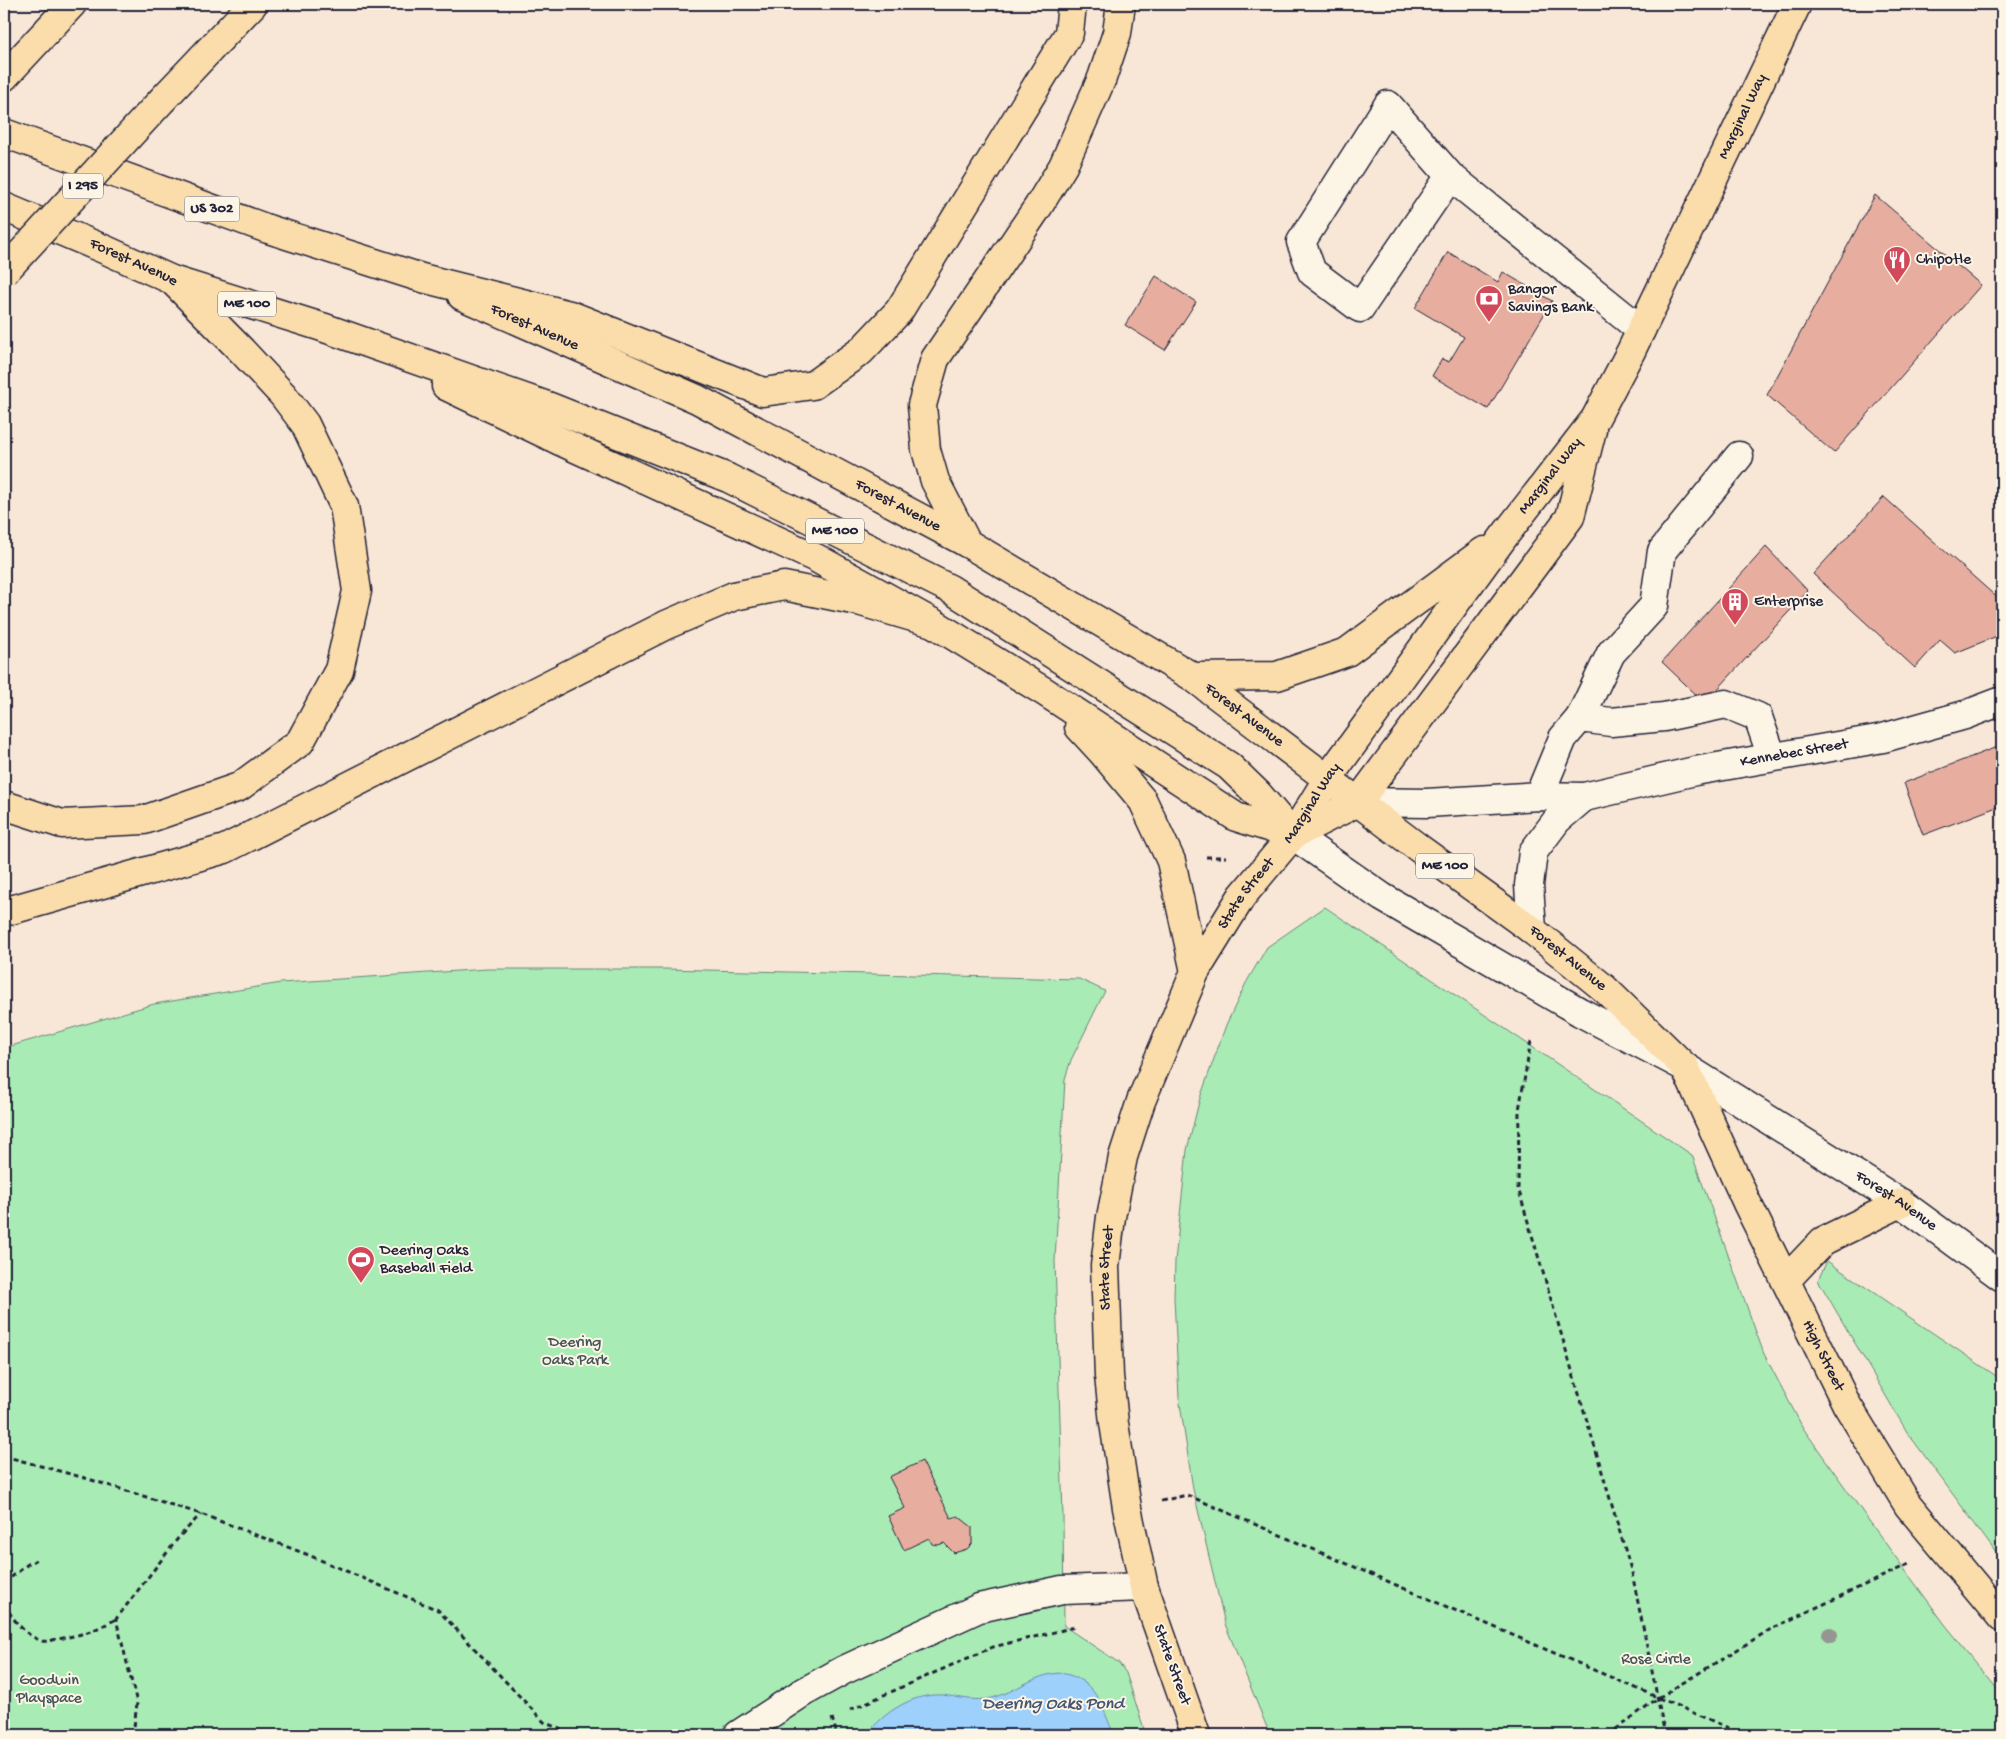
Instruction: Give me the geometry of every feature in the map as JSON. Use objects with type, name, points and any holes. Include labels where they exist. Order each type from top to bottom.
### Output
[{"type":"main road","points":[[4,77],[72,4]]},
{"type":"main road","name":"I 295","points":[[4,272],[163,99],[254,4]]},
{"type":"main road","points":[[422,278],[570,315],[763,392],[813,384],[861,351],[899,311],[1069,33],[1072,4]]},
{"type":"main road","points":[[967,543],[936,481],[926,450],[922,405],[935,359],[1063,166],[1102,78],[1117,33],[1121,4]]},
{"type":"main road","name":"Marginal Way","points":[[1292,835],[1328,778],[1505,535],[1595,418],[1641,330],[1797,4]]},
{"type":"main road","name":"Forest Avenue","points":[[4,133],[268,229],[422,278],[697,399],[967,543],[1193,677],[1532,930],[1605,988],[1685,1067]]},
{"type":"main road","name":"Forest Avenue","points":[[4,208],[172,280],[322,327],[550,407],[728,478],[950,589],[1229,766],[1258,794],[1292,835]]},
{"type":"main road","points":[[4,805],[62,824],[144,820],[239,787],[300,742],[339,670],[357,591],[344,506],[306,424],[283,395],[172,280]]},
{"type":"main road","points":[[322,327],[560,441],[816,558],[933,623],[1045,692],[1236,817],[1292,835]]},
{"type":"main road","name":"Marginal Way","points":[[1292,835],[1358,802],[1570,517],[1595,418]]},
{"type":"main road","points":[[1193,677],[1277,676],[1347,652],[1505,535]]},
{"type":"main road","points":[[4,912],[225,849],[666,625],[734,596],[784,586],[858,601],[933,623]]},
{"type":"main road","points":[[1045,692],[1103,753],[1143,801],[1171,861],[1195,972]]},
{"type":"main road","name":"State Street","points":[[1196,1735],[1144,1587],[1127,1508],[1109,1376],[1106,1266],[1111,1217],[1123,1157],[1141,1101],[1195,972],[1242,896],[1292,835]]},
{"type":"main road","name":"High Street","points":[[1685,1067],[1747,1203],[1847,1404],[1908,1505],[2002,1618]]},
{"type":"main road","points":[[1786,1280],[1823,1241],[1901,1203]]},
{"type":"street","points":[[1450,176],[1360,308],[1312,272],[1301,242],[1388,105],[1450,176],[1641,330]]},
{"type":"street","points":[[1539,796],[1564,738],[1580,718],[1611,653],[1654,606],[1662,551],[1739,456]]},
{"type":"street","name":"Kennebec Street","points":[[1358,802],[1427,803],[1539,796],[1584,797],[1696,771],[1883,738],[1965,715],[2002,701]]},
{"type":"street","points":[[1580,718],[1612,722],[1664,718],[1726,704],[1758,717],[1772,757]]},
{"type":"street","name":"Kennebec Street","points":[[1532,930],[1529,885],[1533,852],[1558,820],[1584,797]]},
{"type":"street","name":"Forest Avenue","points":[[1292,835],[1382,897],[1580,1012],[1685,1067],[1901,1203],[2002,1277]]},
{"type":"street","points":[[738,1735],[777,1708],[827,1679],[979,1608],[1062,1590],[1144,1587]]},
{"type":"path","points":[[1198,857],[1226,857]]},
{"type":"path","points":[[1531,1041],[1519,1110],[1518,1188],[1632,1573],[1666,1735]]},
{"type":"path","points":[[4,1456],[85,1478],[201,1514],[306,1554],[438,1610],[544,1722],[573,1735]]},
{"type":"path","points":[[1160,1501],[1187,1494],[1745,1735]]},
{"type":"path","points":[[4,1604],[13,1620],[27,1632],[43,1641],[82,1635],[100,1628],[116,1619],[179,1537],[201,1514]]},
{"type":"path","points":[[1608,1735],[1658,1698],[1771,1629],[1945,1548]]},
{"type":"path","points":[[4,1583],[36,1560]]},
{"type":"path","points":[[116,1619],[137,1703],[133,1735]]},
{"type":"path","points":[[850,1710],[993,1647],[1075,1627]]},
{"type":"path","points":[[825,1722],[841,1714]]},
{"type":"path","points":[[832,1718],[837,1735]]},
{"type":"green space","name":"Rose Circle","points":[[1325,907],[1692,1155],[1764,1354],[1803,1428],[1944,1623],[2002,1695],[2002,1735],[1270,1735],[1225,1624],[1193,1489],[1179,1397],[1174,1298],[1175,1261],[1187,1150],[1200,1098],[1226,1025],[1246,983],[1267,947]]},
{"type":"green space","name":"Deering Oaks Park","points":[[487,969],[664,969],[1079,979],[1105,991],[1071,1060],[1065,1079],[1055,1261],[1063,1517],[1064,1626],[1119,1663],[1126,1673],[1146,1735],[4,1735],[4,1048],[154,1004],[281,983]]},
{"type":"green space","points":[[1827,1261],[2002,1380],[2002,1561],[1907,1432],[1818,1280]]},
{"type":"water","name":"Deering Oaks Pond","points":[[1060,1673],[1072,1676],[1090,1687],[1101,1704],[1114,1735],[867,1735],[890,1712],[921,1697],[942,1695],[973,1699],[992,1698],[1042,1676]]},
{"type":"building","points":[[1875,195],[1981,285],[1834,453],[1767,395]]},
{"type":"building","name":"Bangor Savings Bank","points":[[1448,252],[1498,282],[1503,272],[1552,301],[1488,409],[1432,376],[1442,359],[1449,362],[1464,337],[1415,308]]},
{"type":"building","points":[[1156,276],[1196,302],[1165,350],[1125,325]]},
{"type":"building","points":[[1884,497],[2002,602],[2002,634],[1955,653],[1940,640],[1915,668],[1813,574]]},
{"type":"building","name":"Enterprise","points":[[1766,547],[1808,591],[1705,703],[1662,662]]},
{"type":"building","points":[[2002,745],[2002,805],[1923,835],[1904,783]]},
{"type":"building","points":[[922,1461],[951,1518],[958,1516],[972,1527],[972,1544],[967,1549],[954,1553],[944,1543],[932,1544],[929,1538],[904,1550],[888,1516],[905,1508],[889,1477]]},
{"type":"place","name":"Chipotle","points":[[1897,284]]},
{"type":"place","name":"Bangor Savings Bank","points":[[1489,323]]},
{"type":"place","name":"Enterprise","points":[[1735,626]]},
{"type":"place","name":"Deering Oaks Baseball Field","points":[[361,1284]]},
{"type":"park label","name":"Goodwin Playspace","points":[[49,1690]]}]
